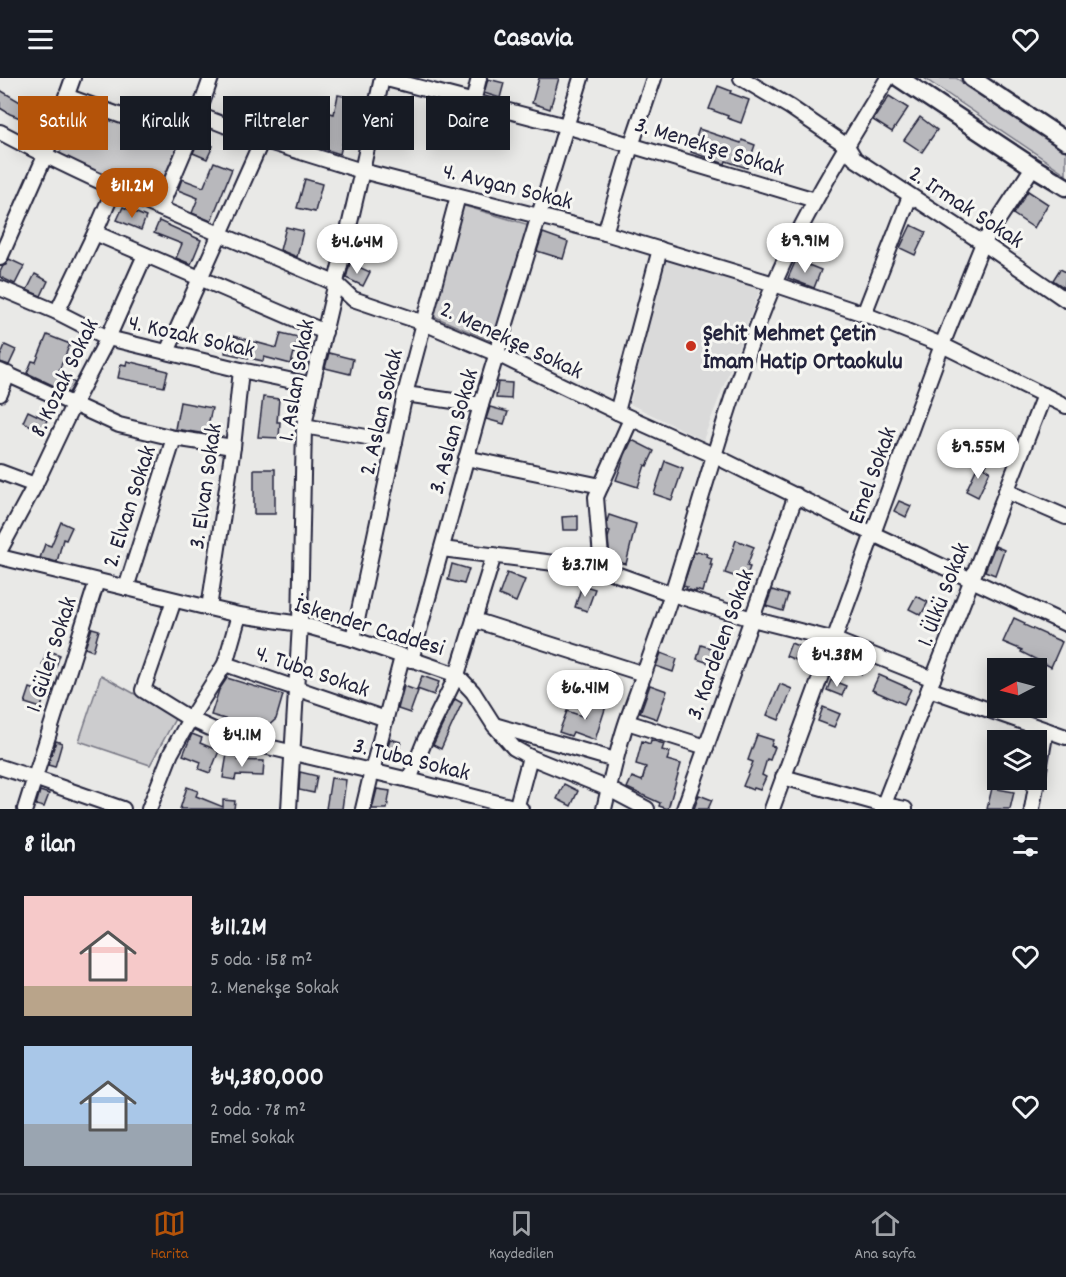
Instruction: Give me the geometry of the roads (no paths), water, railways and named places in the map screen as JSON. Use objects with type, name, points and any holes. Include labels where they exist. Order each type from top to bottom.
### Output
[{"type":"main road","points":[[899,78],[1066,187]]},
{"type":"main road","points":[[971,78],[1066,141]]},
{"type":"street","points":[[66,96],[73,78]]},
{"type":"street","points":[[205,96],[211,78]]},
{"type":"street","name":"3. Menekşe Sokak","points":[[382,78],[450,96]]},
{"type":"street","name":"1. Aslan Sokak","points":[[289,809],[300,624],[304,426],[363,171],[382,78]]},
{"type":"street","points":[[474,96],[479,78]]},
{"type":"street","name":"3. Aslan Sokak","points":[[363,809],[386,719],[442,549],[481,405],[581,78]]},
{"type":"street","points":[[605,233],[654,78]]},
{"type":"street","name":"2. Irmak Sokak","points":[[741,78],[790,107],[847,146],[855,159],[1066,300]]},
{"type":"street","points":[[604,809],[615,760],[672,594],[713,455],[740,372],[774,284],[815,200],[888,78]]},
{"type":"street","name":"3. Menekşe Sokak","points":[[510,112],[815,200]]},
{"type":"street","name":"2. Menekşe Sokak","points":[[0,132],[114,189],[337,284],[353,298],[424,323],[497,354],[1066,624]]},
{"type":"street","points":[[0,258],[47,150]]},
{"type":"street","points":[[160,208],[185,150]]},
{"type":"street","points":[[167,352],[258,150]]},
{"type":"street","name":"4. Avgan Sokak","points":[[295,150],[363,171],[605,233],[774,284],[864,314],[942,345],[1066,406]]},
{"type":"street","name":"Emel Sokak","points":[[772,809],[942,345],[983,243],[1033,167]]},
{"type":"street","points":[[57,312],[114,189]]},
{"type":"street","name":"2. Aslan Sokak","points":[[352,639],[405,394],[458,196]]},
{"type":"street","points":[[864,314],[910,196]]},
{"type":"street","points":[[95,234],[325,332]]},
{"type":"street","points":[[617,412],[660,249]]},
{"type":"street","name":"8. Kozak Sokak","points":[[0,550],[108,338],[145,255]]},
{"type":"street","name":"4. Kozak Sokak","points":[[0,288],[57,312],[108,338],[312,385]]},
{"type":"street","name":"3. Elvan Sokak","points":[[209,608],[233,447],[241,370]]},
{"type":"street","points":[[0,394],[4,372],[119,425],[174,438],[233,447]]},
{"type":"street","points":[[405,394],[481,405]]},
{"type":"street","name":"1. Ülkü Sokak","points":[[883,807],[1044,395]]},
{"type":"street","points":[[602,569],[596,496],[631,419]]},
{"type":"street","points":[[304,426],[395,442]]},
{"type":"street","name":"2. Elvan Sokak","points":[[126,588],[174,438]]},
{"type":"street","points":[[466,458],[601,486]]},
{"type":"street","points":[[0,472],[35,485]]},
{"type":"street","points":[[1006,491],[1066,517]]},
{"type":"street","name":"3. Kardelen Sokak","points":[[684,809],[796,495]]},
{"type":"street","points":[[442,549],[602,569],[752,619],[835,640],[931,684],[1046,730]]},
{"type":"street","points":[[409,780],[424,740],[457,675],[494,555]]},
{"type":"street","name":"İskender Caddesi","points":[[0,557],[239,615],[300,624],[457,675],[473,692],[494,725],[514,748],[530,757],[609,789],[647,809]]},
{"type":"street","name":"1. Güler Sokak","points":[[25,809],[97,581]]},
{"type":"street","name":"3. Tuba Sokak","points":[[174,600],[143,690],[190,719],[234,739],[518,808]]},
{"type":"street","points":[[149,809],[171,753],[225,664],[239,615]]},
{"type":"street","points":[[474,620],[644,674]]},
{"type":"street","name":"4. Tuba Sokak","points":[[225,664],[386,719]]},
{"type":"street","points":[[627,722],[706,747]]},
{"type":"street","points":[[494,725],[615,760]]},
{"type":"street","points":[[1047,730],[1066,737]]},
{"type":"street","points":[[518,808],[530,757]]},
{"type":"street","points":[[0,767],[123,809]]},
{"type":"street","points":[[783,777],[883,807],[905,809]]},
{"type":"street","points":[[1032,809],[1035,790]]},
{"type":"place","name":"Şehit Mehmet Çetin İmam Hatip Ortaokulu","points":[[691,346]]}]
